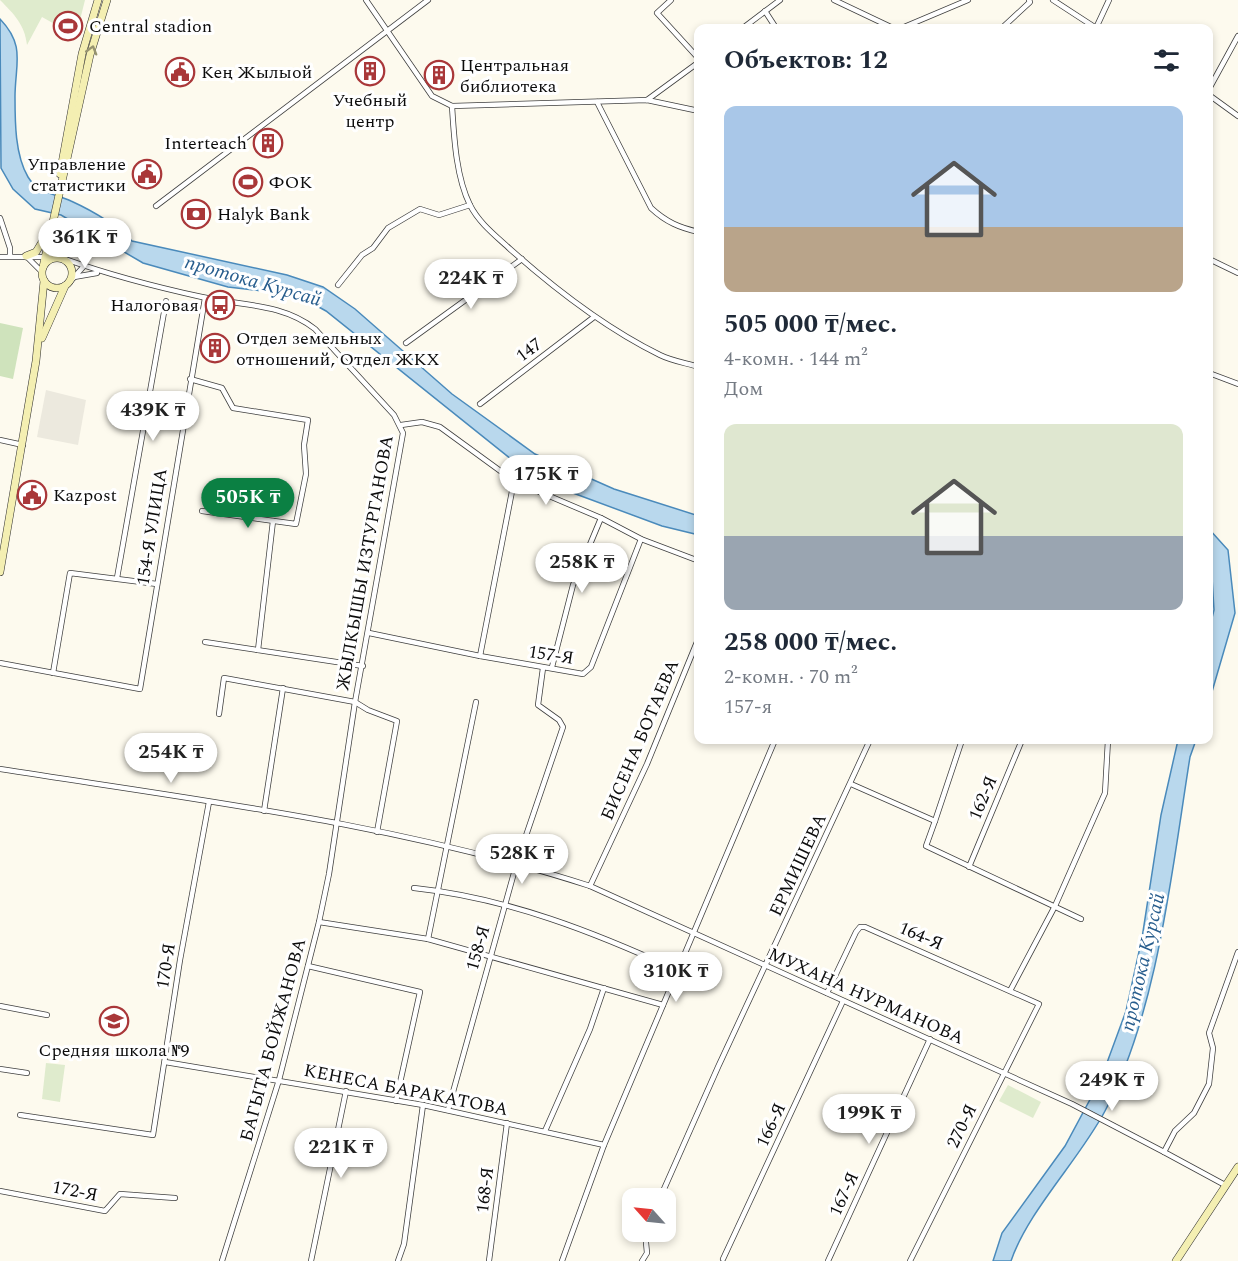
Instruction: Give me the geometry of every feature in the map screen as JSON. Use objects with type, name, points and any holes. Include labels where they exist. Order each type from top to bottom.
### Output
[{"type":"street","points":[[59,189],[61,164],[82,54],[98,0]]},
{"type":"street","points":[[0,572],[38,352],[44,281],[42,269],[90,55],[107,0]]},
{"type":"street","points":[[366,0],[432,96],[452,106],[647,100],[694,110]]},
{"type":"street","points":[[156,206],[429,0]]},
{"type":"street","points":[[671,0],[657,13],[694,55]]},
{"type":"street","points":[[748,24],[780,0]]},
{"type":"street","points":[[834,0],[885,24]]},
{"type":"street","points":[[914,24],[968,0]]},
{"type":"street","points":[[1006,24],[1030,2],[1029,0]]},
{"type":"street","points":[[1053,0],[1090,24]]},
{"type":"street","points":[[1098,24],[1108,0]]},
{"type":"street","points":[[765,11],[773,24]]},
{"type":"street","points":[[1213,82],[1238,36]]},
{"type":"street","points":[[647,100],[694,65]]},
{"type":"street","points":[[1213,98],[1238,116]]},
{"type":"street","points":[[597,102],[651,208],[663,219],[694,231]]},
{"type":"street","points":[[452,106],[453,130],[470,205],[480,220],[522,259],[594,317],[662,356],[694,366]]},
{"type":"street","points":[[338,285],[362,255],[373,248],[388,228],[402,218],[420,208],[439,215],[470,205]]},
{"type":"street","points":[[0,218],[10,248],[10,256]]},
{"type":"street","points":[[42,269],[26,256],[36,252],[53,224]]},
{"type":"street","points":[[38,352],[46,324],[73,273],[61,258],[54,240],[53,224]]},
{"type":"street","name":"ЖЫЛКЫШЫ ИЗТУРГАНОВА","points":[[0,257],[61,258],[116,277],[205,297],[276,308],[301,318],[315,328],[401,425],[403,441],[355,702],[338,824]]},
{"type":"street","points":[[42,269],[61,258]]},
{"type":"street","points":[[406,343],[522,259]]},
{"type":"street","points":[[1213,261],[1238,273]]},
{"type":"street","points":[[69,282],[84,266]]},
{"type":"street","points":[[44,281],[51,287],[102,273]]},
{"type":"street","name":"154-Я УЛИЦА","points":[[52,673],[140,689],[205,297]]},
{"type":"street","points":[[117,578],[166,301]]},
{"type":"street","name":"147","points":[[480,404],[594,317]]},
{"type":"street","points":[[1213,375],[1238,384]]},
{"type":"street","points":[[190,379],[222,388],[233,408],[308,420],[304,444],[306,474],[296,524],[202,511]]},
{"type":"street","points":[[401,425],[422,422],[440,427],[514,481],[601,518],[641,539],[694,559]]},
{"type":"street","points":[[0,440],[23,445]]},
{"type":"street","points":[[480,656],[514,481]]},
{"type":"street","points":[[552,667],[573,585],[601,518]]},
{"type":"street","points":[[258,650],[273,521]]},
{"type":"street","name":"157-Я","points":[[369,633],[583,674],[591,667],[641,539]]},
{"type":"street","points":[[0,663],[52,673],[70,573],[157,584]]},
{"type":"street","points":[[205,642],[363,666]]},
{"type":"street","name":"БИСЕНА БОТАЕВА","points":[[590,886],[647,764],[694,649]]},
{"type":"street","name":"158-Я","points":[[448,1110],[516,862],[563,727],[559,720],[538,705],[536,700],[543,668]]},
{"type":"street","points":[[219,714],[224,678],[355,702],[368,710],[397,721],[377,832]]},
{"type":"street","points":[[264,811],[284,688]]},
{"type":"street","points":[[428,939],[476,702]]},
{"type":"street","points":[[561,1261],[604,1145],[773,744]]},
{"type":"street","name":"ЕРМИШЕВА","points":[[664,1188],[868,744]]},
{"type":"street","points":[[961,744],[926,846],[1081,919]]},
{"type":"street","name":"162-Я","points":[[969,867],[1020,744]]},
{"type":"street","points":[[1011,990],[1055,906],[1106,793],[1108,744]]},
{"type":"street","name":"МУХАНА НУРМАНОВА","points":[[0,769],[338,824],[516,862],[590,886],[1072,1104],[1225,1185]]},
{"type":"street","points":[[851,784],[935,821]]},
{"type":"street","name":"170-Я","points":[[20,1115],[153,1135],[180,960],[209,802]]},
{"type":"street","name":"БАГЫТА БОЙЖАНОВА","points":[[222,1261],[279,1080],[319,922],[338,824]]},
{"type":"street","points":[[414,888],[505,904],[596,934],[679,971]]},
{"type":"street","points":[[319,922],[428,939],[663,1005]]},
{"type":"street","name":"164-Я","points":[[827,993],[856,932],[860,927],[865,927],[1039,1004]]},
{"type":"street","points":[[1164,1152],[1175,1131],[1194,1113],[1209,1084],[1213,1048],[1209,1034],[1238,952]]},
{"type":"street","points":[[308,966],[420,993],[396,1101]]},
{"type":"street","points":[[545,1131],[590,1029],[604,988]]},
{"type":"street","name":"166-Я","points":[[723,1259],[843,1001]]},
{"type":"street","name":"270-Я","points":[[910,1261],[994,1091],[1006,1074],[1039,1004]]},
{"type":"street","points":[[0,1006],[47,1015]]},
{"type":"street","name":"167-Я","points":[[828,1261],[930,1039]]},
{"type":"street","name":"КЕНЕСА БАРАКАТОВА","points":[[165,1062],[423,1105],[604,1145]]},
{"type":"street","points":[[0,1069],[27,1073]]},
{"type":"street","points":[[310,1261],[346,1091]]},
{"type":"street","points":[[398,1261],[405,1244],[423,1105]]},
{"type":"street","name":"168-Я","points":[[489,1261],[507,1123]]},
{"type":"street","points":[[1176,1261],[1238,1167]]},
{"type":"street","name":"172-Я","points":[[0,1191],[105,1211],[120,1194],[175,1198]]},
{"type":"street","points":[[642,1261],[647,1253],[646,1242]]},
{"type":"green space","name":"Central stadion","points":[[0,0],[85,0],[76,36],[42,17],[27,45],[21,26]]},
{"type":"green space","points":[[0,323],[23,328],[13,379],[0,376]]},
{"type":"green space","points":[[46,1063],[65,1065],[60,1102],[42,1099]]},
{"type":"green space","points":[[1008,1085],[1041,1102],[1033,1118],[999,1101]]},
{"type":"shaded area","points":[[46,390],[86,400],[78,445],[37,437]]},
{"type":"water","name":"протока Курсай","points":[[0,19],[8,29],[16,47],[15,117],[20,159],[28,177],[37,187],[95,214],[132,241],[287,275],[323,287],[355,309],[452,394],[535,454],[614,489],[694,514],[694,534],[662,526],[573,493],[521,467],[326,311],[308,301],[272,292],[228,287],[143,263],[61,215],[35,209],[13,189],[1,168]]},
{"type":"water","points":[[1213,533],[1228,550],[1235,613],[1213,688],[1213,614]]},
{"type":"water","name":"протока Курсай","points":[[1177,744],[1195,744],[1190,757],[1161,938],[1138,1029],[1123,1072],[1105,1111],[1029,1223],[1011,1261],[993,1261],[1002,1233],[1065,1146],[1101,1079],[1126,1011],[1142,938],[1161,815]]},
{"type":"place","name":"Central stadion","points":[[68,26]]},
{"type":"place","name":"Учебный центр","points":[[370,71]]},
{"type":"place","name":"Кең Жылыой","points":[[180,72]]},
{"type":"place","name":"Центральная библиотека","points":[[439,75]]},
{"type":"place","name":"Interteach","points":[[268,143]]},
{"type":"place","name":"Управление статистики","points":[[147,174]]},
{"type":"place","name":"ФОК","points":[[248,182]]},
{"type":"place","name":"Halyk Bank","points":[[196,214]]},
{"type":"place","name":"Налоговая","points":[[220,305]]},
{"type":"place","name":"Отдел земельных отношений, Отдел ЖКХ","points":[[215,348]]},
{"type":"place","name":"Kazpost","points":[[32,495]]},
{"type":"place","name":"Средняя школа №9","points":[[114,1021]]}]
